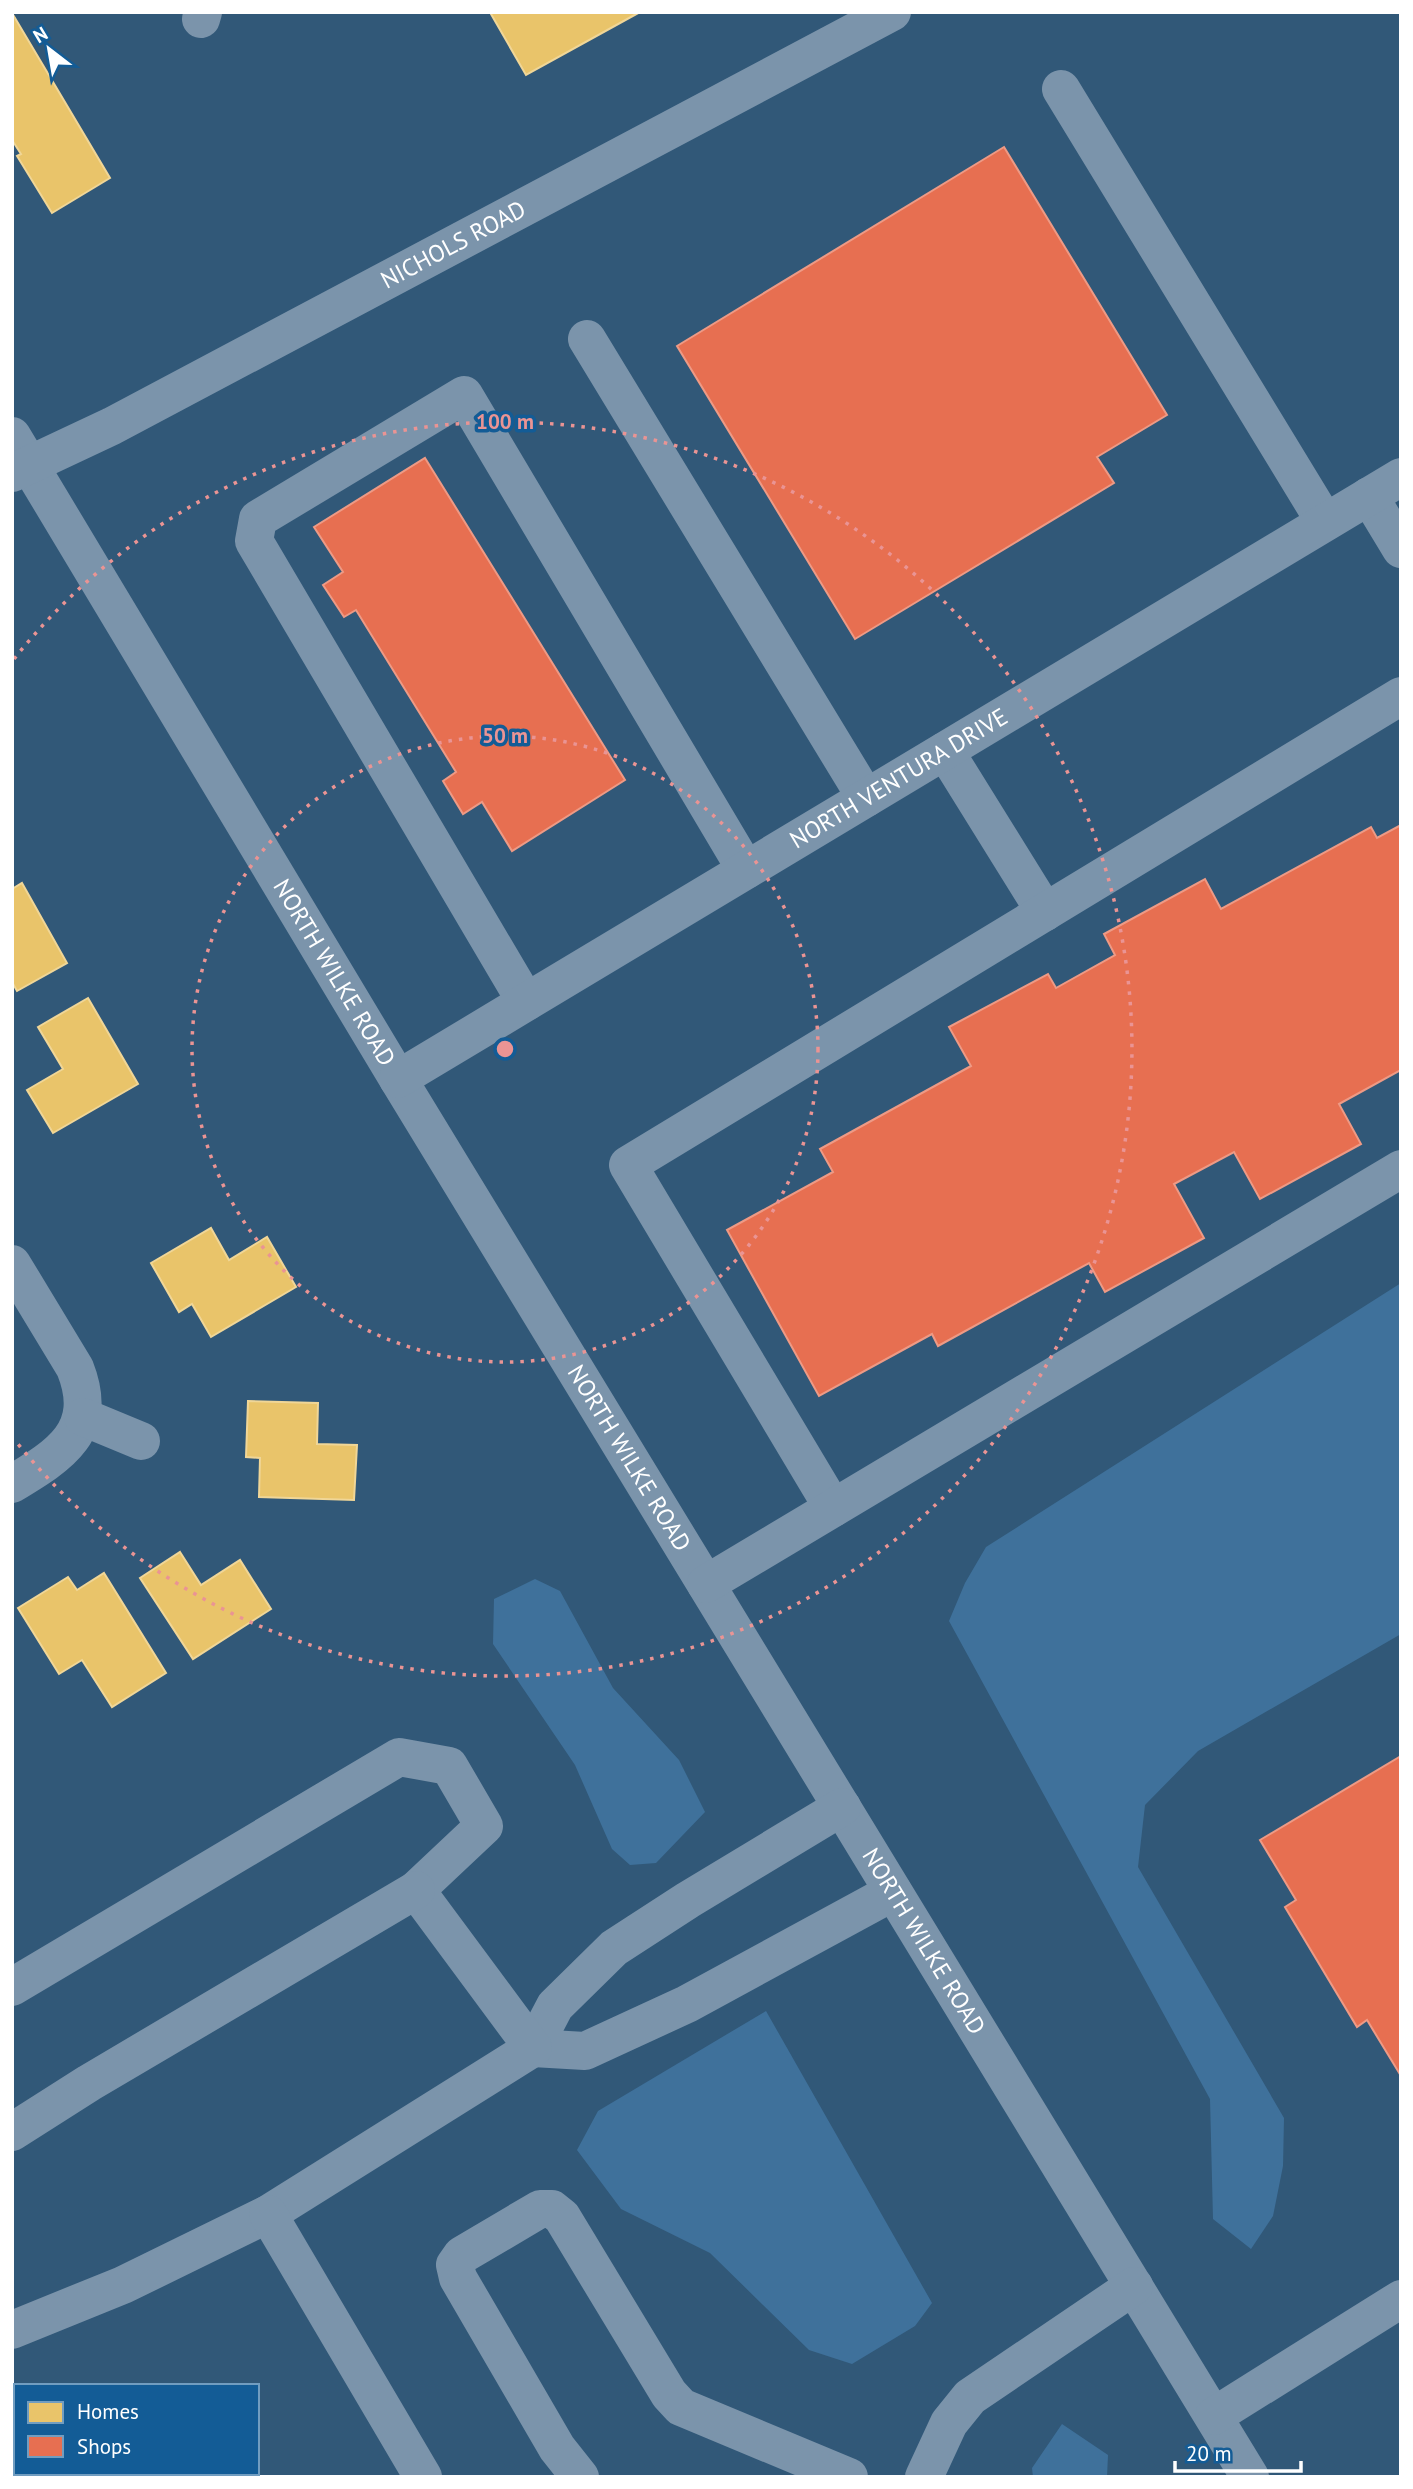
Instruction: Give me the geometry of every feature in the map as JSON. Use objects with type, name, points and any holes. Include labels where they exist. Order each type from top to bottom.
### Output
[{"type":"street","name":"NICHOLS ROAD","points":[[18,457],[112,426],[892,12]]},
{"type":"street","points":[[1061,89],[1325,522]]},
{"type":"street","points":[[587,339],[866,798]]},
{"type":"street","points":[[526,1002],[254,541],[258,519],[464,396],[746,870]]},
{"type":"street","name":"NORTH WILKE ROAD","points":[[18,457],[1250,2477]]},
{"type":"street","points":[[1385,487],[1401,549]]},
{"type":"street","name":"NORTH VENTURA DRIVE","points":[[398,1079],[1385,487]]},
{"type":"street","points":[[833,1508],[628,1165],[1401,696]]},
{"type":"street","points":[[945,751],[1045,912]]},
{"type":"street","points":[[706,1584],[1401,1169]]},
{"type":"street","points":[[12,1265],[75,1368],[83,1393],[83,1417],[57,1455],[12,1484]]},
{"type":"street","points":[[83,1417],[141,1441]]},
{"type":"street","points":[[12,1987],[399,1757],[449,1766],[484,1826],[416,1890],[89,2083],[12,2132]]},
{"type":"street","points":[[12,2330],[123,2285],[268,2214],[533,2048],[555,2006],[614,1948],[842,1807]]},
{"type":"street","points":[[416,1890],[533,2048]]},
{"type":"street","points":[[533,2048],[585,2051],[687,2004],[893,1892]]},
{"type":"street","points":[[580,2477],[557,2448],[458,2278],[455,2265],[461,2255],[540,2209],[552,2209],[562,2217],[669,2393],[681,2407],[849,2477]]},
{"type":"street","points":[[268,2214],[423,2477]]},
{"type":"street","points":[[923,2477],[949,2423],[970,2397],[1134,2286]]},
{"type":"street","points":[[1214,2416],[1401,2299]]},
{"type":"water","points":[[1401,1283],[1401,1634],[1198,1751],[1145,1805],[1138,1867],[1284,2118],[1283,2166],[1273,2216],[1251,2249],[1213,2219],[1210,2099],[949,1621],[965,1583],[986,1547]]},
{"type":"water","points":[[535,1579],[560,1591],[613,1688],[679,1760],[705,1812],[656,1863],[630,1865],[612,1849],[575,1765],[493,1644],[494,1599]]},
{"type":"water","points":[[766,2011],[932,2303],[915,2326],[852,2364],[809,2350],[710,2253],[621,2209],[577,2150],[598,2111]]},
{"type":"water","points":[[1062,2424],[1108,2455],[1107,2477],[1033,2477],[1032,2468]]},
{"type":"building: Homes","points":[[640,12],[526,75],[491,14]]},
{"type":"building: Homes","points":[[12,13],[110,178],[52,213],[17,156],[21,154],[12,140]]},
{"type":"building: Homes","points":[[22,883],[67,963],[17,991],[12,982],[12,889]]},
{"type":"building: Homes","points":[[88,998],[138,1084],[53,1133],[27,1090],[63,1069],[38,1027]]},
{"type":"building: Homes","points":[[211,1228],[229,1260],[267,1237],[296,1287],[211,1337],[192,1304],[179,1312],[151,1263]]},
{"type":"building: Homes","points":[[248,1401],[318,1403],[317,1444],[357,1445],[354,1500],[259,1497],[260,1458],[246,1457]]},
{"type":"building: Homes","points":[[180,1552],[201,1585],[240,1560],[271,1609],[193,1659],[140,1578]]},
{"type":"building: Homes","points":[[104,1573],[166,1673],[112,1707],[82,1660],[59,1674],[18,1608],[68,1577],[77,1590]]},
{"type":"building: Shops","points":[[1004,147],[1167,415],[1097,457],[1114,483],[855,639],[677,346]]},
{"type":"building: Shops","points":[[425,458],[625,780],[512,851],[482,802],[463,814],[443,781],[456,772],[356,610],[344,617],[323,585],[343,572],[314,527]]},
{"type":"building: Shops","points":[[1401,825],[1401,1070],[1339,1104],[1361,1144],[1260,1199],[1234,1152],[1174,1184],[1204,1238],[1105,1292],[1089,1263],[938,1346],[932,1334],[819,1396],[727,1230],[833,1172],[820,1149],[971,1066],[949,1027],[1048,974],[1056,988],[1115,955],[1104,934],[1205,879],[1221,909],[1371,827],[1377,838]]},
{"type":"building: Shops","points":[[1401,1756],[1401,2076],[1367,2020],[1357,2027],[1285,1907],[1296,1900],[1260,1840]]}]
